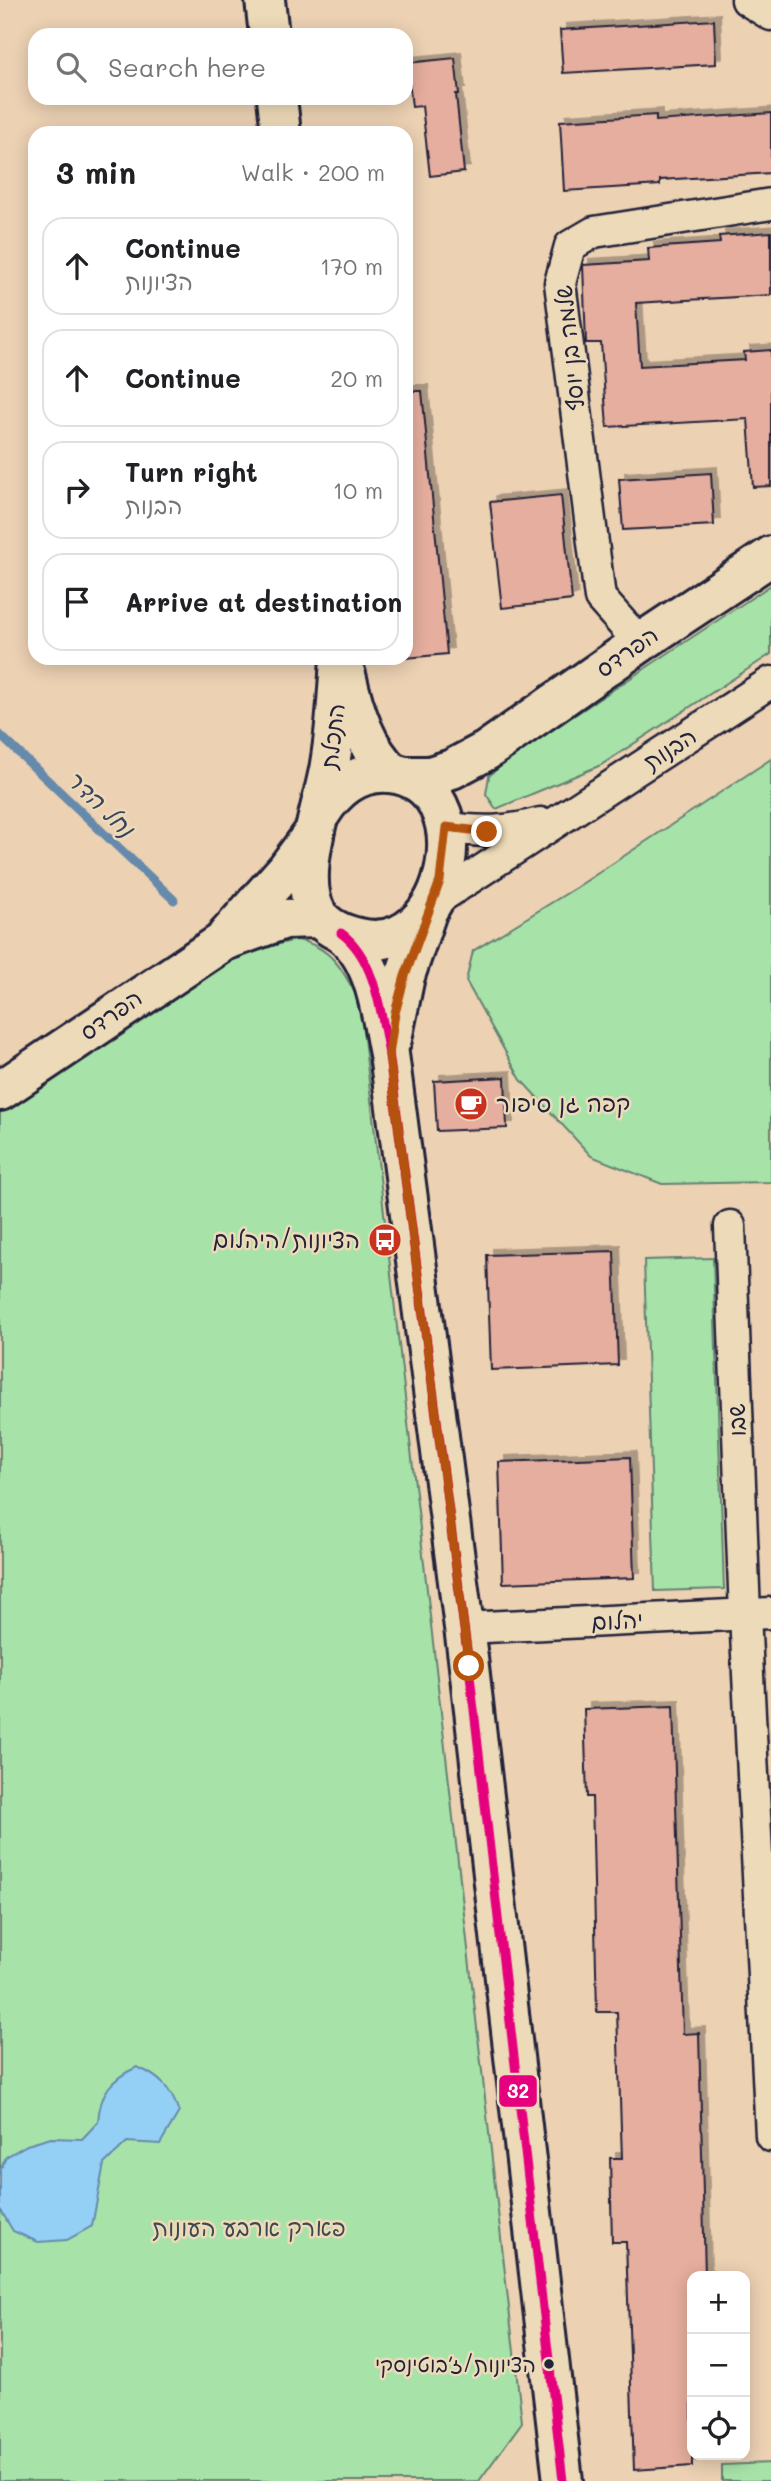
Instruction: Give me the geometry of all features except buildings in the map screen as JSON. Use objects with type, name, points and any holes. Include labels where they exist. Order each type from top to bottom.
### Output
[{"type":"street","points":[[265,0],[269,28]]},
{"type":"street","points":[[747,0],[771,15]]},
{"type":"street","points":[[278,105],[280,126]]},
{"type":"street","name":"שלמה בן יוסף","points":[[640,643],[600,598],[560,283],[570,246],[594,232],[771,204]]},
{"type":"street","name":"הפרדס","points":[[398,774],[430,776],[453,769],[486,751],[640,643],[771,556]]},
{"type":"street","name":"התכלת","points":[[319,820],[331,762],[340,665]]},
{"type":"street","name":"התכלת","points":[[343,665],[352,703],[361,725],[382,763],[398,774]]},
{"type":"street","name":"הבנות","points":[[431,906],[567,813],[771,682]]},
{"type":"street","name":"הפרדס","points":[[445,821],[458,785],[486,751]]},
{"type":"street","points":[[389,1055],[395,1013],[444,860],[445,821],[431,792],[419,782],[398,774],[377,773],[350,782],[337,790],[319,820],[310,878],[330,925],[358,952],[373,984],[389,1055],[464,1628],[563,2481]]},
{"type":"street","name":"הבנות","points":[[445,821],[466,831],[509,831],[567,813]]},
{"type":"street","name":"הפרדס","points":[[224,941],[286,870],[319,820]]},
{"type":"street","points":[[330,925],[366,940],[393,937],[415,926],[431,906]]},
{"type":"street","name":"הפרדס","points":[[0,1091],[224,941],[285,919],[330,925]]},
{"type":"street","name":"שבו","points":[[730,1226],[758,1614],[771,2136]]},
{"type":"street","name":"יהלום","points":[[464,1628],[758,1614]]},
{"type":"green space","points":[[771,585],[771,654],[601,765],[496,809],[486,794],[489,776],[507,760]]},
{"type":"green space","points":[[771,759],[771,1182],[662,1184],[591,1156],[521,1080],[466,981],[473,951],[577,887]]},
{"type":"green space","name":"פארק ארבע העונות","points":[[297,940],[320,948],[336,962],[360,1003],[522,2422],[479,2481],[0,2481],[0,1111],[104,1036],[180,987],[219,966],[258,950]]},
{"type":"green space","points":[[713,1258],[724,1589],[655,1591],[644,1260]]},
{"type":"green space","points":[[771,2463],[771,2481],[722,2481],[722,2465]]},
{"type":"water","points":[[137,2067],[153,2075],[164,2085],[179,2112],[160,2144],[127,2142],[104,2164],[92,2226],[67,2240],[38,2242],[13,2231],[0,2209],[0,2171],[6,2157],[27,2145],[51,2138],[82,2139],[98,2122],[101,2102],[108,2088],[120,2076]]},
{"type":"waterway","name":"נחל הדר","points":[[0,735],[174,900]]},
{"type":"transit line","name":"32","points":[[341,933],[353,944],[369,972],[380,1005],[389,1054],[468,1658],[563,2481]]},
{"type":"place","name":"קפה גן סיפור","points":[[471,1104]]},
{"type":"place","name":"הציונות/היהלום","points":[[385,1240]]},
{"type":"place","name":"הציונות/ז׳בוטינסקי","points":[[549,2364]]},
{"type":"route","points":[[469,1666],[389,1055],[395,1013],[405,976],[427,912],[435,901],[446,827],[487,832]]}]
